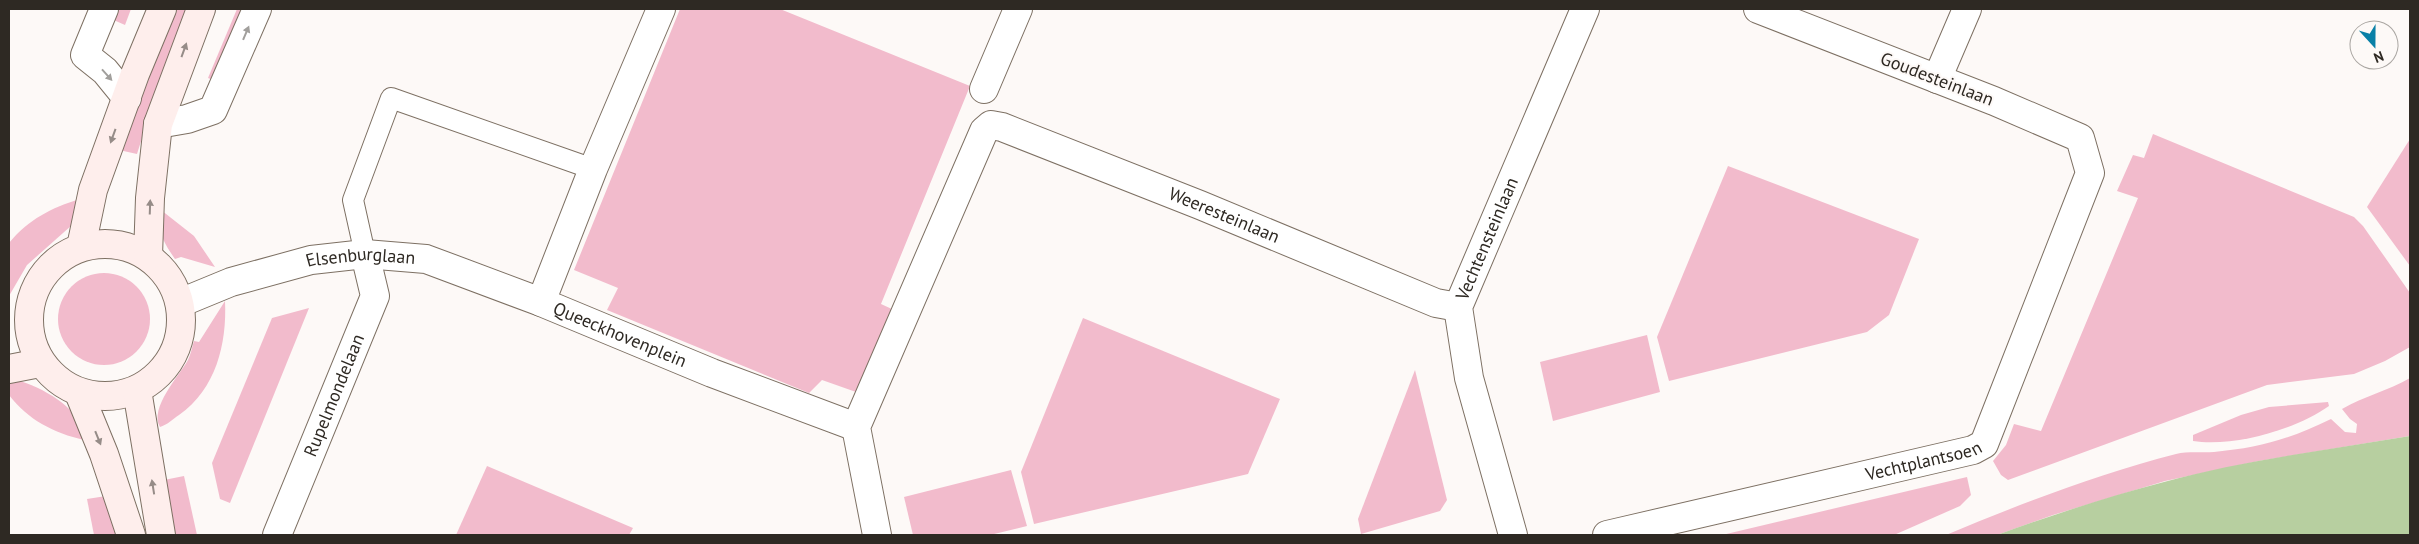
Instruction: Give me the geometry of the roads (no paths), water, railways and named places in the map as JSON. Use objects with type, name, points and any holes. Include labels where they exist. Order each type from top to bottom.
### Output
[{"type":"main road","points":[[81,247],[93,190],[162,9]]},
{"type":"main road","points":[[148,256],[150,198],[158,124],[201,9]]},
{"type":"main road","points":[[104,243],[127,246],[148,256],[169,276],[180,304],[180,338],[165,369],[137,390],[108,398],[79,393],[58,381],[40,363],[29,336],[18,325],[34,289],[53,263],[81,247],[104,243]]},
{"type":"main road","points":[[9,369],[40,363]]},
{"type":"main road","points":[[137,390],[161,535]]},
{"type":"main road","points":[[79,393],[104,454],[131,535]]},
{"type":"street","points":[[104,9],[85,55],[104,71],[127,98]]},
{"type":"street","points":[[158,124],[186,119],[214,110],[257,9]]},
{"type":"street","name":"Queeckhovenplein","points":[[661,9],[593,169],[541,302],[712,373],[856,427]]},
{"type":"street","points":[[984,89],[1018,9]]},
{"type":"street","name":"Vechtensteinlaan","points":[[1513,535],[1470,378],[1458,308],[1585,9]]},
{"type":"street","name":"Goudesteinlaan","points":[[1758,9],[1937,79],[2080,138],[2090,173]]},
{"type":"street","points":[[1937,79],[1967,9]]},
{"type":"street","name":"Weeresteinlaan","points":[[856,427],[984,131],[991,125],[1002,127],[1200,205],[1436,303],[1458,308]]},
{"type":"street","name":"Vechtplantsoen","points":[[1607,535],[1973,450],[1984,444],[2090,173]]},
{"type":"street","name":"Elsenburglaan","points":[[180,304],[232,282],[311,260],[365,254],[426,259],[541,302]]},
{"type":"street","name":"Rupelmondelaan","points":[[277,535],[376,296],[365,254]]},
{"type":"street","points":[[856,427],[877,535]]},
{"type":"lane","points":[[365,254],[353,200],[391,98],[593,169]]}]
